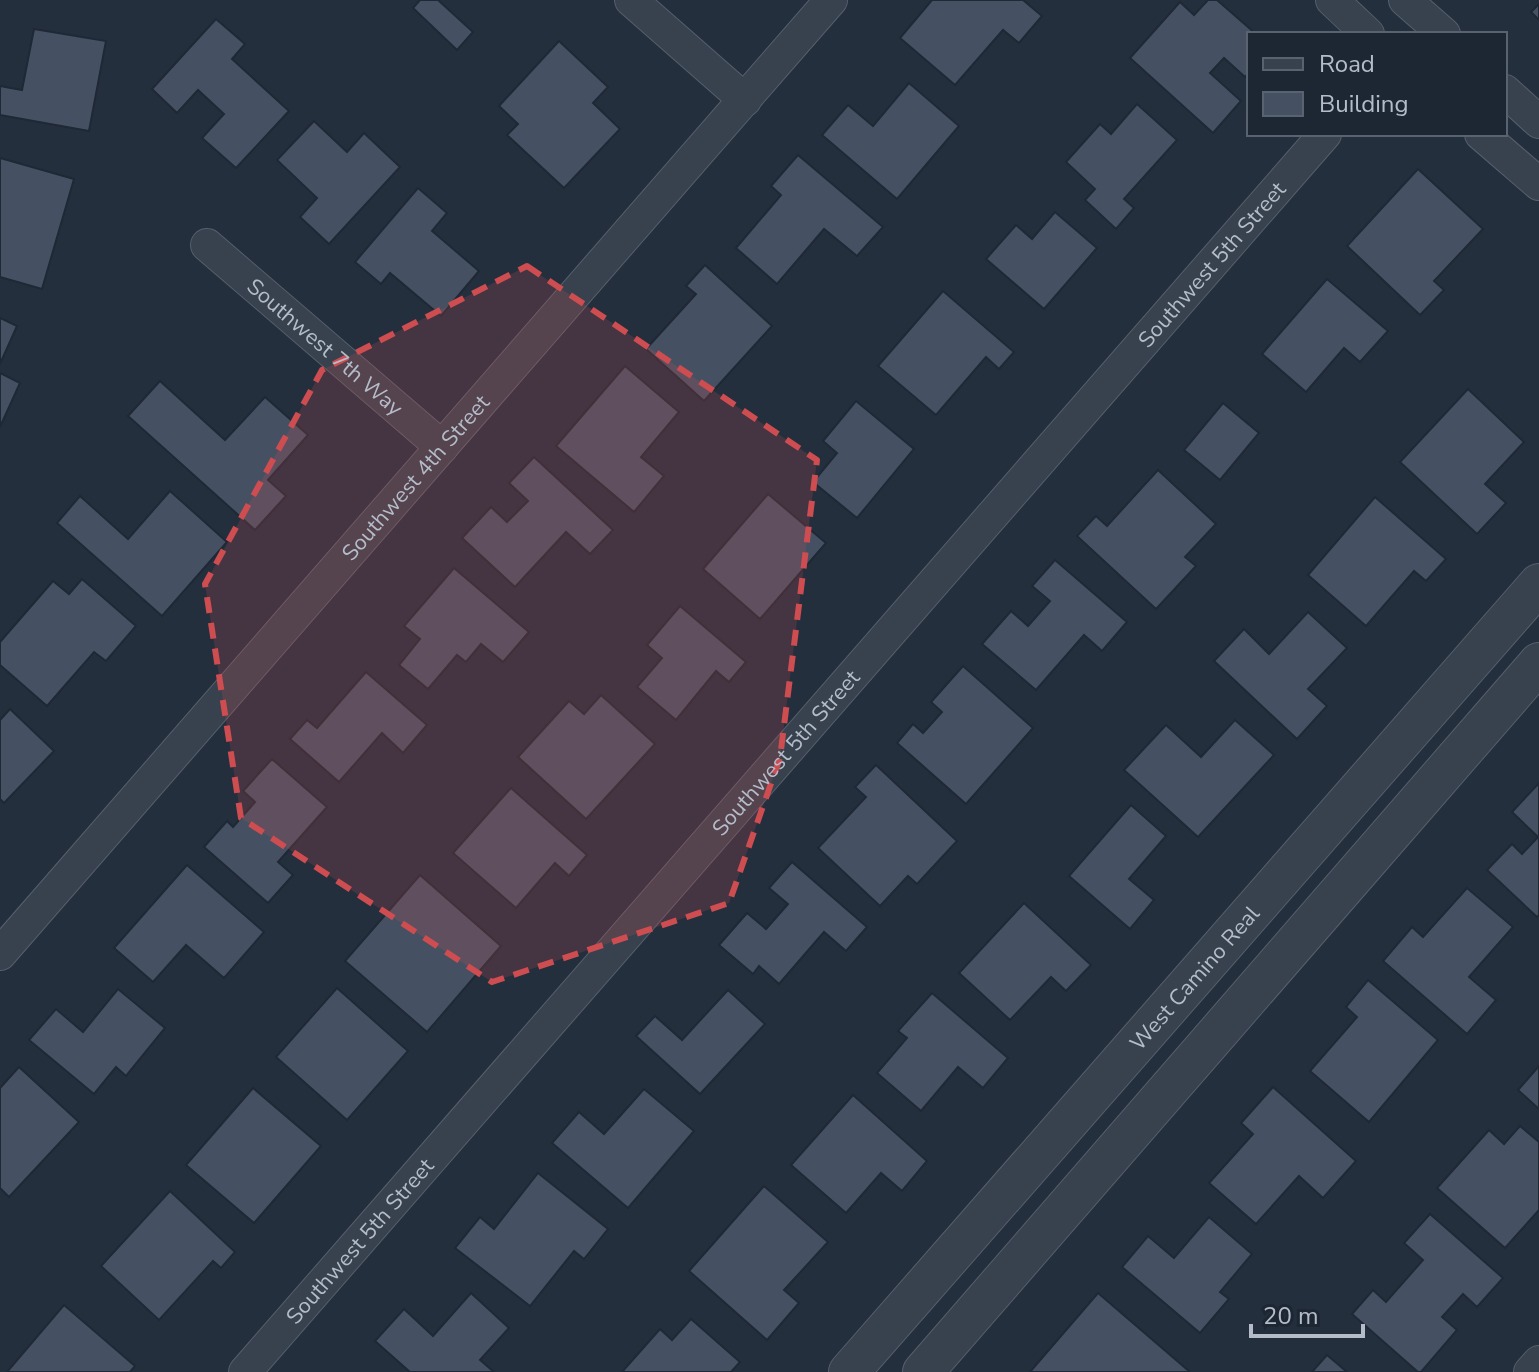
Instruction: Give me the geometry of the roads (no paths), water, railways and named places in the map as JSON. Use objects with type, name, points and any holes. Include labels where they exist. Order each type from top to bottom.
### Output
[{"type":"street","points":[[631,0],[745,100]]},
{"type":"street","name":"Southwest 4th Street","points":[[0,954],[831,0]]},
{"type":"street","points":[[1332,0],[1366,32]]},
{"type":"street","points":[[1507,93],[1539,122]]},
{"type":"street","name":"Southwest 5th Street","points":[[245,1372],[1323,136]]},
{"type":"street","points":[[1483,136],[1539,184]]},
{"type":"street","name":"Southwest 7th Way","points":[[207,245],[442,447]]},
{"type":"street","name":"West Camino Real","points":[[849,1372],[1539,584]]},
{"type":"street","points":[[923,1372],[1539,663]]},
{"type":"street","points":[[1059,1131],[1102,1167]]},
{"type":"street","points":[[1530,1372],[1539,1362]]}]
